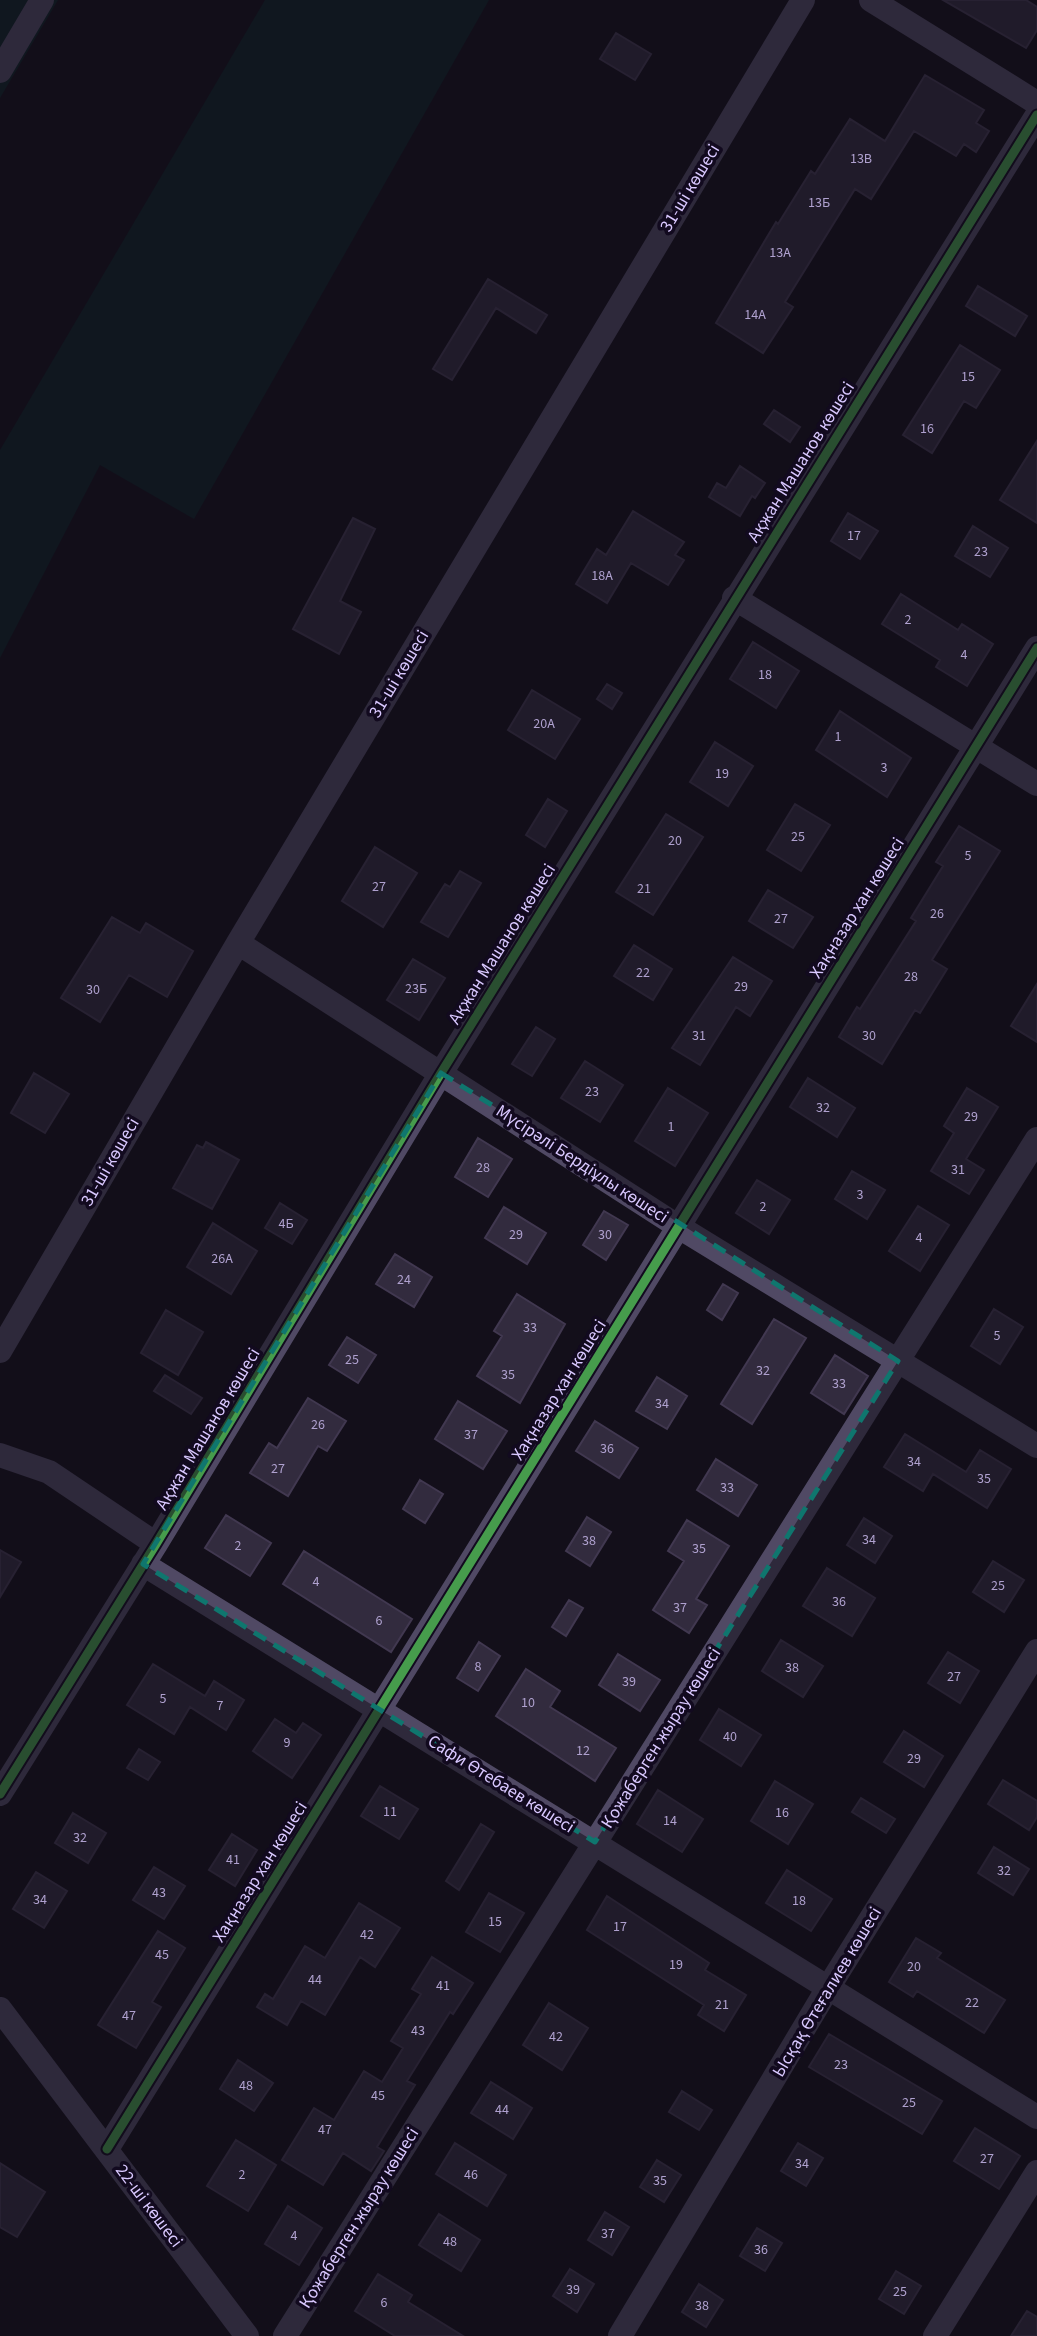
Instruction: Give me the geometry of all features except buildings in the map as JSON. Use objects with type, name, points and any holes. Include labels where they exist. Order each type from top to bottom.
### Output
[{"type":"street","points":[[0,71],[42,0]]},
{"type":"street","name":"31-ші көшесі","points":[[0,1351],[238,943],[803,0]]},
{"type":"street","points":[[871,0],[1037,103]]},
{"type":"street","name":"Ақжан Машанов көшесі","points":[[0,1794],[734,598],[1037,115]]},
{"type":"street","points":[[734,598],[1037,784]]},
{"type":"street","name":"Хақназар хан көшесі","points":[[107,2149],[1037,648]]},
{"type":"street","name":"Мүсірәлі Бердіұлы көшесі","points":[[238,943],[679,1227],[1037,1446]]},
{"type":"street","name":"Қожаберген жырау көшесі","points":[[285,2336],[1037,1139]]},
{"type":"street","name":"Сафи Өтебаев көшесі","points":[[0,1455],[49,1472],[149,1554],[379,1709],[1037,2117]]},
{"type":"street","name":"Ысқақ Өтеғалиев көшесі","points":[[620,2336],[828,1988],[1037,1651]]},
{"type":"street","name":"22-ші көшесі","points":[[0,2009],[247,2336]]},
{"type":"street","points":[[935,2336],[1037,2172]]},
{"type":"highlighted area","points":[[441,1073],[898,1361],[595,1842],[143,1564]]},
{"type":"green space","points":[[0,0],[58,0],[0,98]]},
{"type":"green space","points":[[265,0],[489,0],[194,519],[100,465],[0,658],[0,450]]},
{"type":"cycle path","points":[[0,1794],[156,1544],[441,1073],[1037,115]]},
{"type":"cycle path","points":[[107,2149],[1037,648]]}]
